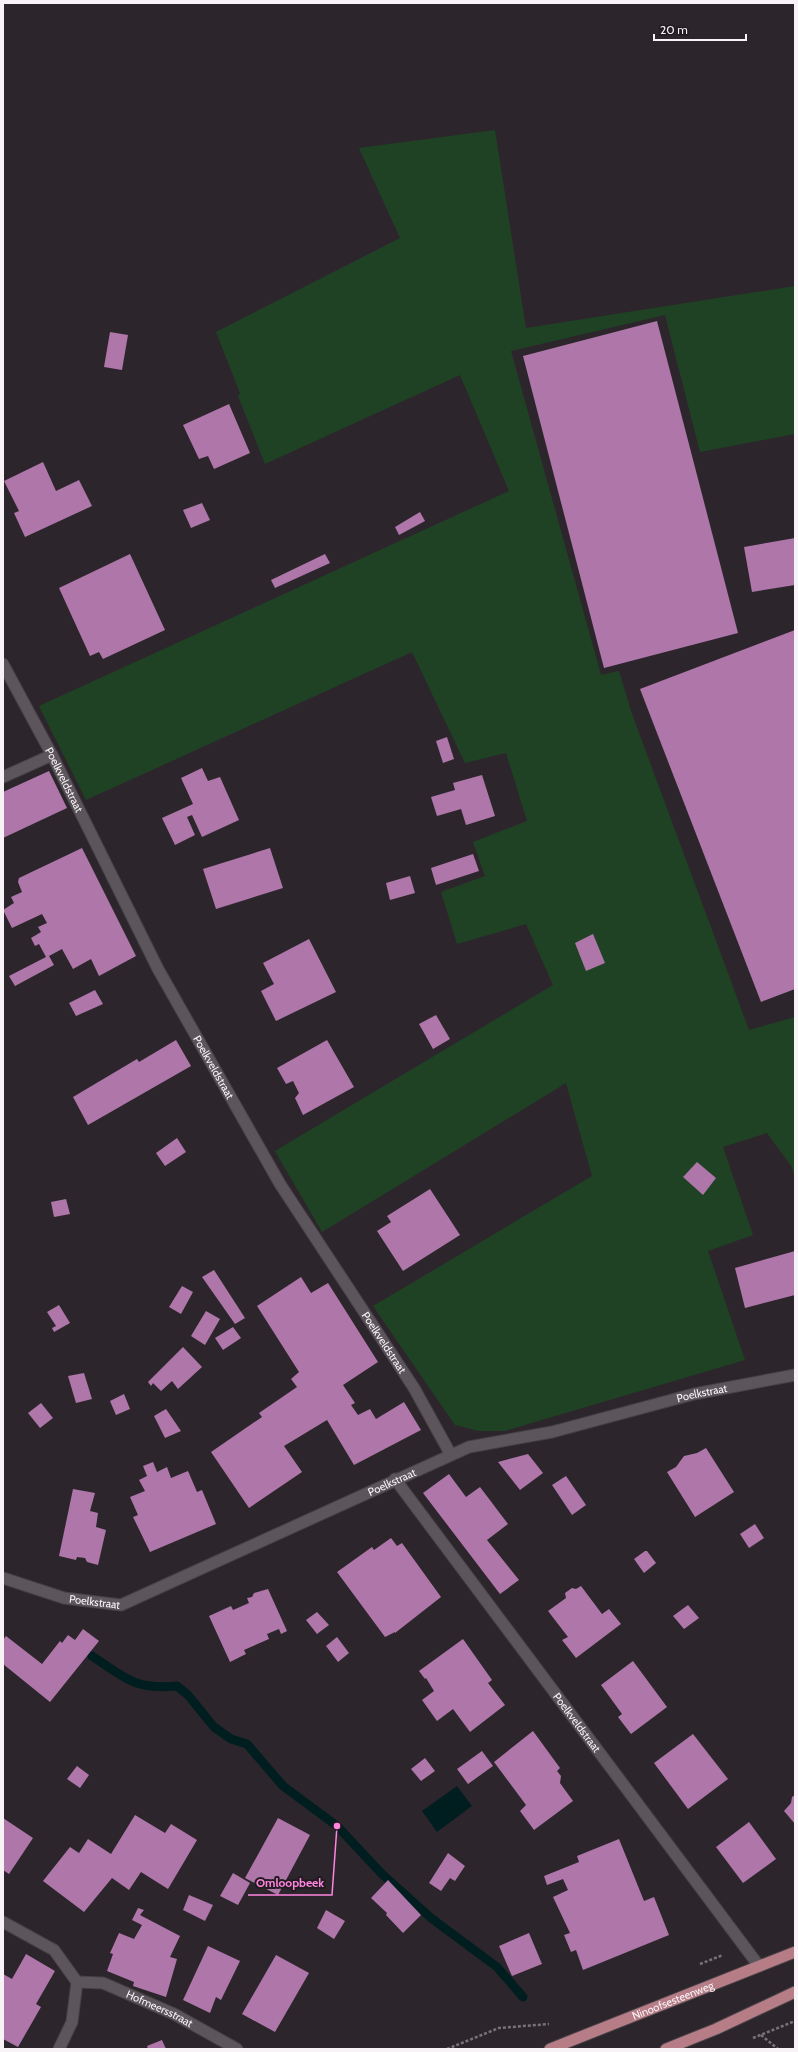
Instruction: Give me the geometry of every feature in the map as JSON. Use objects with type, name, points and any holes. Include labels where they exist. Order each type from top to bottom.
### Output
[{"type":"main road","name":"Ninoofsesteenweg","points":[[550,2049],[795,1952]]},
{"type":"main road","points":[[666,2049],[716,2029],[795,1992]]},
{"type":"street","name":"Poelkveldstraat","points":[[3,664],[52,755],[158,969],[268,1163],[414,1388],[451,1455]]},
{"type":"street","points":[[3,778],[52,755]]},
{"type":"street","name":"Poelkstraat","points":[[3,1578],[64,1598],[121,1605],[395,1479],[469,1447],[552,1432],[694,1394],[795,1375]]},
{"type":"street","name":"Poelkveldstraat","points":[[395,1479],[759,1966]]},
{"type":"street","points":[[3,1922],[54,1950],[77,1982],[72,2022],[59,2049]]},
{"type":"street","name":"Hofmeersstraat","points":[[77,1982],[103,1983],[174,2014],[237,2049]]},
{"type":"path","points":[[696,1966],[726,1954]]},
{"type":"path","points":[[778,2049],[761,2035],[795,2021]]},
{"type":"path","points":[[447,2049],[499,2028],[547,2025],[555,2022]]},
{"type":"green space","points":[[495,130],[526,328],[795,286],[795,434],[700,452],[665,315],[511,351],[601,675],[619,671],[632,714],[749,1030],[795,1017],[795,1180],[792,1167],[767,1133],[723,1147],[753,1235],[708,1251],[745,1360],[505,1431],[479,1431],[455,1425],[373,1306],[592,1176],[566,1083],[322,1232],[275,1151],[553,985],[526,924],[457,944],[441,892],[485,876],[473,842],[527,821],[506,753],[465,763],[412,652],[86,800],[39,706],[509,491],[460,375],[265,464],[238,396],[240,393],[216,332],[400,238],[359,148]]},
{"type":"water","points":[[457,1786],[472,1806],[437,1832],[422,1811]]},
{"type":"building","points":[[657,321],[738,633],[604,668],[523,356]]},
{"type":"building","points":[[110,332],[128,335],[122,370],[104,367]]},
{"type":"building","points":[[229,404],[250,453],[214,469],[208,456],[199,459],[183,425]]},
{"type":"building","points":[[43,462],[56,491],[79,480],[92,506],[25,537],[14,513],[19,511],[4,481]]},
{"type":"building","points":[[202,503],[210,520],[191,528],[183,510]]},
{"type":"building","points":[[420,512],[425,521],[399,535],[395,527]]},
{"type":"building","points":[[795,538],[795,585],[752,592],[744,547]]},
{"type":"building","points":[[130,554],[165,630],[103,659],[99,652],[90,656],[59,588]]},
{"type":"building","points":[[325,554],[330,563],[275,588],[271,580]]},
{"type":"building","points":[[795,630],[795,989],[761,1002],[640,689]]},
{"type":"building","points":[[447,737],[454,759],[443,763],[436,741]]},
{"type":"building","points":[[202,768],[208,781],[220,777],[239,820],[202,837],[192,815],[187,817],[195,835],[175,845],[162,818],[193,804],[181,778]]},
{"type":"building","points":[[49,771],[67,808],[3,838],[3,792]]},
{"type":"building","points":[[482,775],[495,816],[466,825],[461,809],[437,816],[431,797],[455,790],[453,783]]},
{"type":"building","points":[[82,848],[136,956],[99,976],[91,959],[73,969],[62,949],[49,956],[54,965],[15,986],[9,976],[46,957],[39,944],[35,946],[31,938],[41,932],[38,927],[47,923],[42,914],[12,928],[3,910],[14,903],[11,897],[22,892],[18,882],[19,878]]},
{"type":"building","points":[[270,848],[283,888],[216,909],[203,869]]},
{"type":"building","points":[[473,854],[479,871],[436,885],[431,868]]},
{"type":"building","points":[[410,876],[415,893],[390,900],[386,883]]},
{"type":"building","points":[[593,934],[605,963],[586,971],[575,943]]},
{"type":"building","points":[[309,939],[336,992],[276,1021],[261,991],[274,984],[263,963]]},
{"type":"building","points":[[95,990],[103,1004],[76,1016],[69,1003]]},
{"type":"building","points":[[436,1015],[450,1039],[433,1049],[419,1024]]},
{"type":"building","points":[[176,1040],[191,1066],[88,1125],[73,1097],[137,1059],[139,1062]]},
{"type":"building","points":[[327,1040],[354,1087],[303,1115],[295,1098],[299,1093],[293,1081],[286,1084],[277,1068]]},
{"type":"building","points":[[177,1138],[186,1152],[165,1166],[156,1153]]},
{"type":"building","points":[[697,1162],[716,1178],[703,1195],[683,1177]]},
{"type":"building","points":[[430,1189],[460,1235],[403,1271],[377,1231],[391,1222],[387,1216]]},
{"type":"building","points":[[66,1199],[70,1214],[54,1217],[51,1202]]},
{"type":"building","points":[[795,1251],[795,1295],[745,1308],[735,1268]]},
{"type":"building","points":[[214,1270],[245,1318],[235,1324],[202,1277]]},
{"type":"building","points":[[301,1277],[311,1293],[328,1283],[378,1362],[343,1385],[355,1403],[351,1405],[358,1415],[370,1409],[376,1419],[404,1402],[421,1430],[354,1465],[327,1420],[284,1446],[302,1472],[249,1508],[211,1452],[262,1417],[259,1413],[297,1387],[291,1379],[299,1372],[257,1306]]},
{"type":"building","points":[[182,1286],[193,1292],[181,1314],[169,1307]]},
{"type":"building","points":[[59,1305],[70,1323],[54,1332],[52,1328],[56,1326],[47,1312]]},
{"type":"building","points":[[206,1311],[220,1319],[205,1345],[191,1336]]},
{"type":"building","points":[[233,1327],[241,1338],[223,1350],[215,1338]]},
{"type":"building","points":[[183,1347],[202,1367],[178,1389],[172,1381],[161,1391],[153,1383],[151,1386],[148,1382]]},
{"type":"building","points":[[84,1373],[92,1399],[76,1403],[68,1376]]},
{"type":"building","points":[[124,1394],[130,1409],[116,1415],[110,1401]]},
{"type":"building","points":[[41,1403],[53,1418],[40,1428],[28,1413]]},
{"type":"building","points":[[166,1409],[181,1431],[165,1438],[154,1416]]},
{"type":"building","points":[[706,1448],[734,1492],[695,1517],[667,1472],[676,1467],[684,1456],[697,1453]]},
{"type":"building","points":[[528,1454],[543,1473],[520,1490],[498,1462]]},
{"type":"building","points":[[153,1462],[157,1472],[167,1467],[171,1478],[188,1471],[197,1492],[202,1490],[216,1524],[150,1552],[133,1517],[138,1515],[130,1497],[145,1491],[139,1480],[147,1476],[143,1466]]},
{"type":"building","points":[[449,1474],[466,1497],[480,1487],[508,1524],[487,1540],[519,1580],[500,1594],[423,1493]]},
{"type":"building","points":[[566,1476],[586,1505],[572,1515],[552,1485]]},
{"type":"building","points":[[73,1489],[95,1493],[90,1511],[98,1513],[96,1527],[106,1530],[98,1565],[87,1562],[85,1558],[77,1557],[76,1560],[59,1556]]},
{"type":"building","points":[[755,1524],[764,1538],[749,1548],[740,1534]]},
{"type":"building","points":[[391,1538],[397,1546],[402,1543],[441,1597],[395,1633],[385,1637],[337,1572],[372,1547],[374,1550]]},
{"type":"building","points":[[647,1551],[656,1563],[644,1573],[634,1559]]},
{"type":"building","points":[[581,1586],[602,1614],[609,1609],[621,1624],[576,1658],[562,1640],[568,1637],[548,1611],[566,1598],[565,1593],[572,1588],[576,1589]]},
{"type":"building","points":[[268,1589],[287,1631],[281,1634],[279,1629],[267,1634],[269,1639],[244,1650],[246,1654],[230,1662],[209,1616],[231,1606],[233,1610],[249,1603],[247,1598],[252,1597],[254,1593]]},
{"type":"building","points":[[688,1605],[699,1618],[684,1629],[673,1616]]},
{"type":"building","points":[[317,1612],[329,1625],[317,1634],[306,1620]]},
{"type":"building","points":[[83,1629],[99,1641],[50,1702],[3,1664],[3,1640],[6,1636],[42,1664],[60,1641],[62,1643],[68,1635],[75,1640]]},
{"type":"building","points":[[337,1637],[349,1653],[338,1662],[326,1646]]},
{"type":"building","points":[[463,1639],[492,1680],[488,1683],[505,1705],[470,1732],[453,1709],[437,1721],[422,1700],[434,1691],[426,1678],[425,1679],[419,1671]]},
{"type":"building","points":[[633,1661],[667,1707],[631,1734],[618,1717],[622,1714],[601,1685]]},
{"type":"building","points":[[533,1731],[560,1768],[557,1771],[561,1776],[560,1783],[573,1801],[534,1830],[520,1811],[526,1805],[494,1762]]},
{"type":"building","points":[[693,1734],[728,1779],[688,1809],[654,1763]]},
{"type":"building","points":[[482,1751],[493,1766],[468,1784],[457,1769]]},
{"type":"building","points":[[425,1758],[435,1771],[421,1781],[411,1769]]},
{"type":"building","points":[[77,1766],[89,1775],[80,1788],[67,1779]]},
{"type":"building","points":[[795,1795],[795,1824],[784,1811],[791,1803],[792,1797]]},
{"type":"building","points":[[135,1815],[165,1833],[171,1824],[197,1840],[168,1889],[141,1872],[129,1890],[112,1878],[84,1912],[43,1881],[70,1847],[79,1853],[88,1839],[111,1854]]},
{"type":"building","points":[[3,1818],[33,1838],[9,1874],[3,1870]]},
{"type":"building","points":[[278,1818],[310,1835],[278,1895],[245,1878]]},
{"type":"building","points":[[749,1822],[776,1859],[743,1883],[716,1847]]},
{"type":"building","points":[[619,1839],[644,1901],[654,1897],[669,1935],[583,1970],[576,1950],[571,1952],[564,1935],[570,1933],[553,1897],[568,1890],[563,1879],[547,1885],[544,1876],[579,1862],[577,1856]]},
{"type":"building","points":[[448,1853],[465,1866],[455,1881],[450,1878],[441,1891],[429,1883]]},
{"type":"building","points":[[233,1873],[250,1883],[238,1905],[220,1896]]},
{"type":"building","points":[[388,1880],[421,1915],[403,1933],[386,1915],[387,1913],[371,1898]]},
{"type":"building","points":[[189,1895],[213,1905],[205,1921],[183,1910]]},
{"type":"building","points":[[138,1908],[144,1910],[140,1915],[180,1936],[170,1957],[177,1959],[166,1997],[133,1986],[134,1982],[107,1971],[113,1954],[110,1953],[119,1933],[134,1939],[142,1925],[132,1920]]},
{"type":"building","points":[[326,1910],[345,1921],[334,1939],[317,1928]]},
{"type":"building","points":[[529,1933],[542,1964],[512,1976],[499,1946]]},
{"type":"building","points":[[208,1946],[240,1961],[221,2000],[216,1997],[210,2013],[183,2000]]},
{"type":"building","points":[[26,1954],[55,1971],[36,2004],[41,2007],[18,2047],[3,2039],[3,1974],[12,1979]]},
{"type":"building","points":[[276,1955],[309,1973],[275,2032],[242,2014]]},
{"type":"building","points":[[162,2040],[166,2049],[148,2049],[147,2046]]},
{"type":"waterway","points":[[92,1656],[131,1681],[151,1686],[177,1686],[188,1695],[214,1727],[231,1739],[247,1744],[283,1786],[337,1826],[382,1874],[431,1918],[497,1967],[523,1997]]},
{"type":"place","name":"Omloopbeek","points":[[337,1826]]}]
